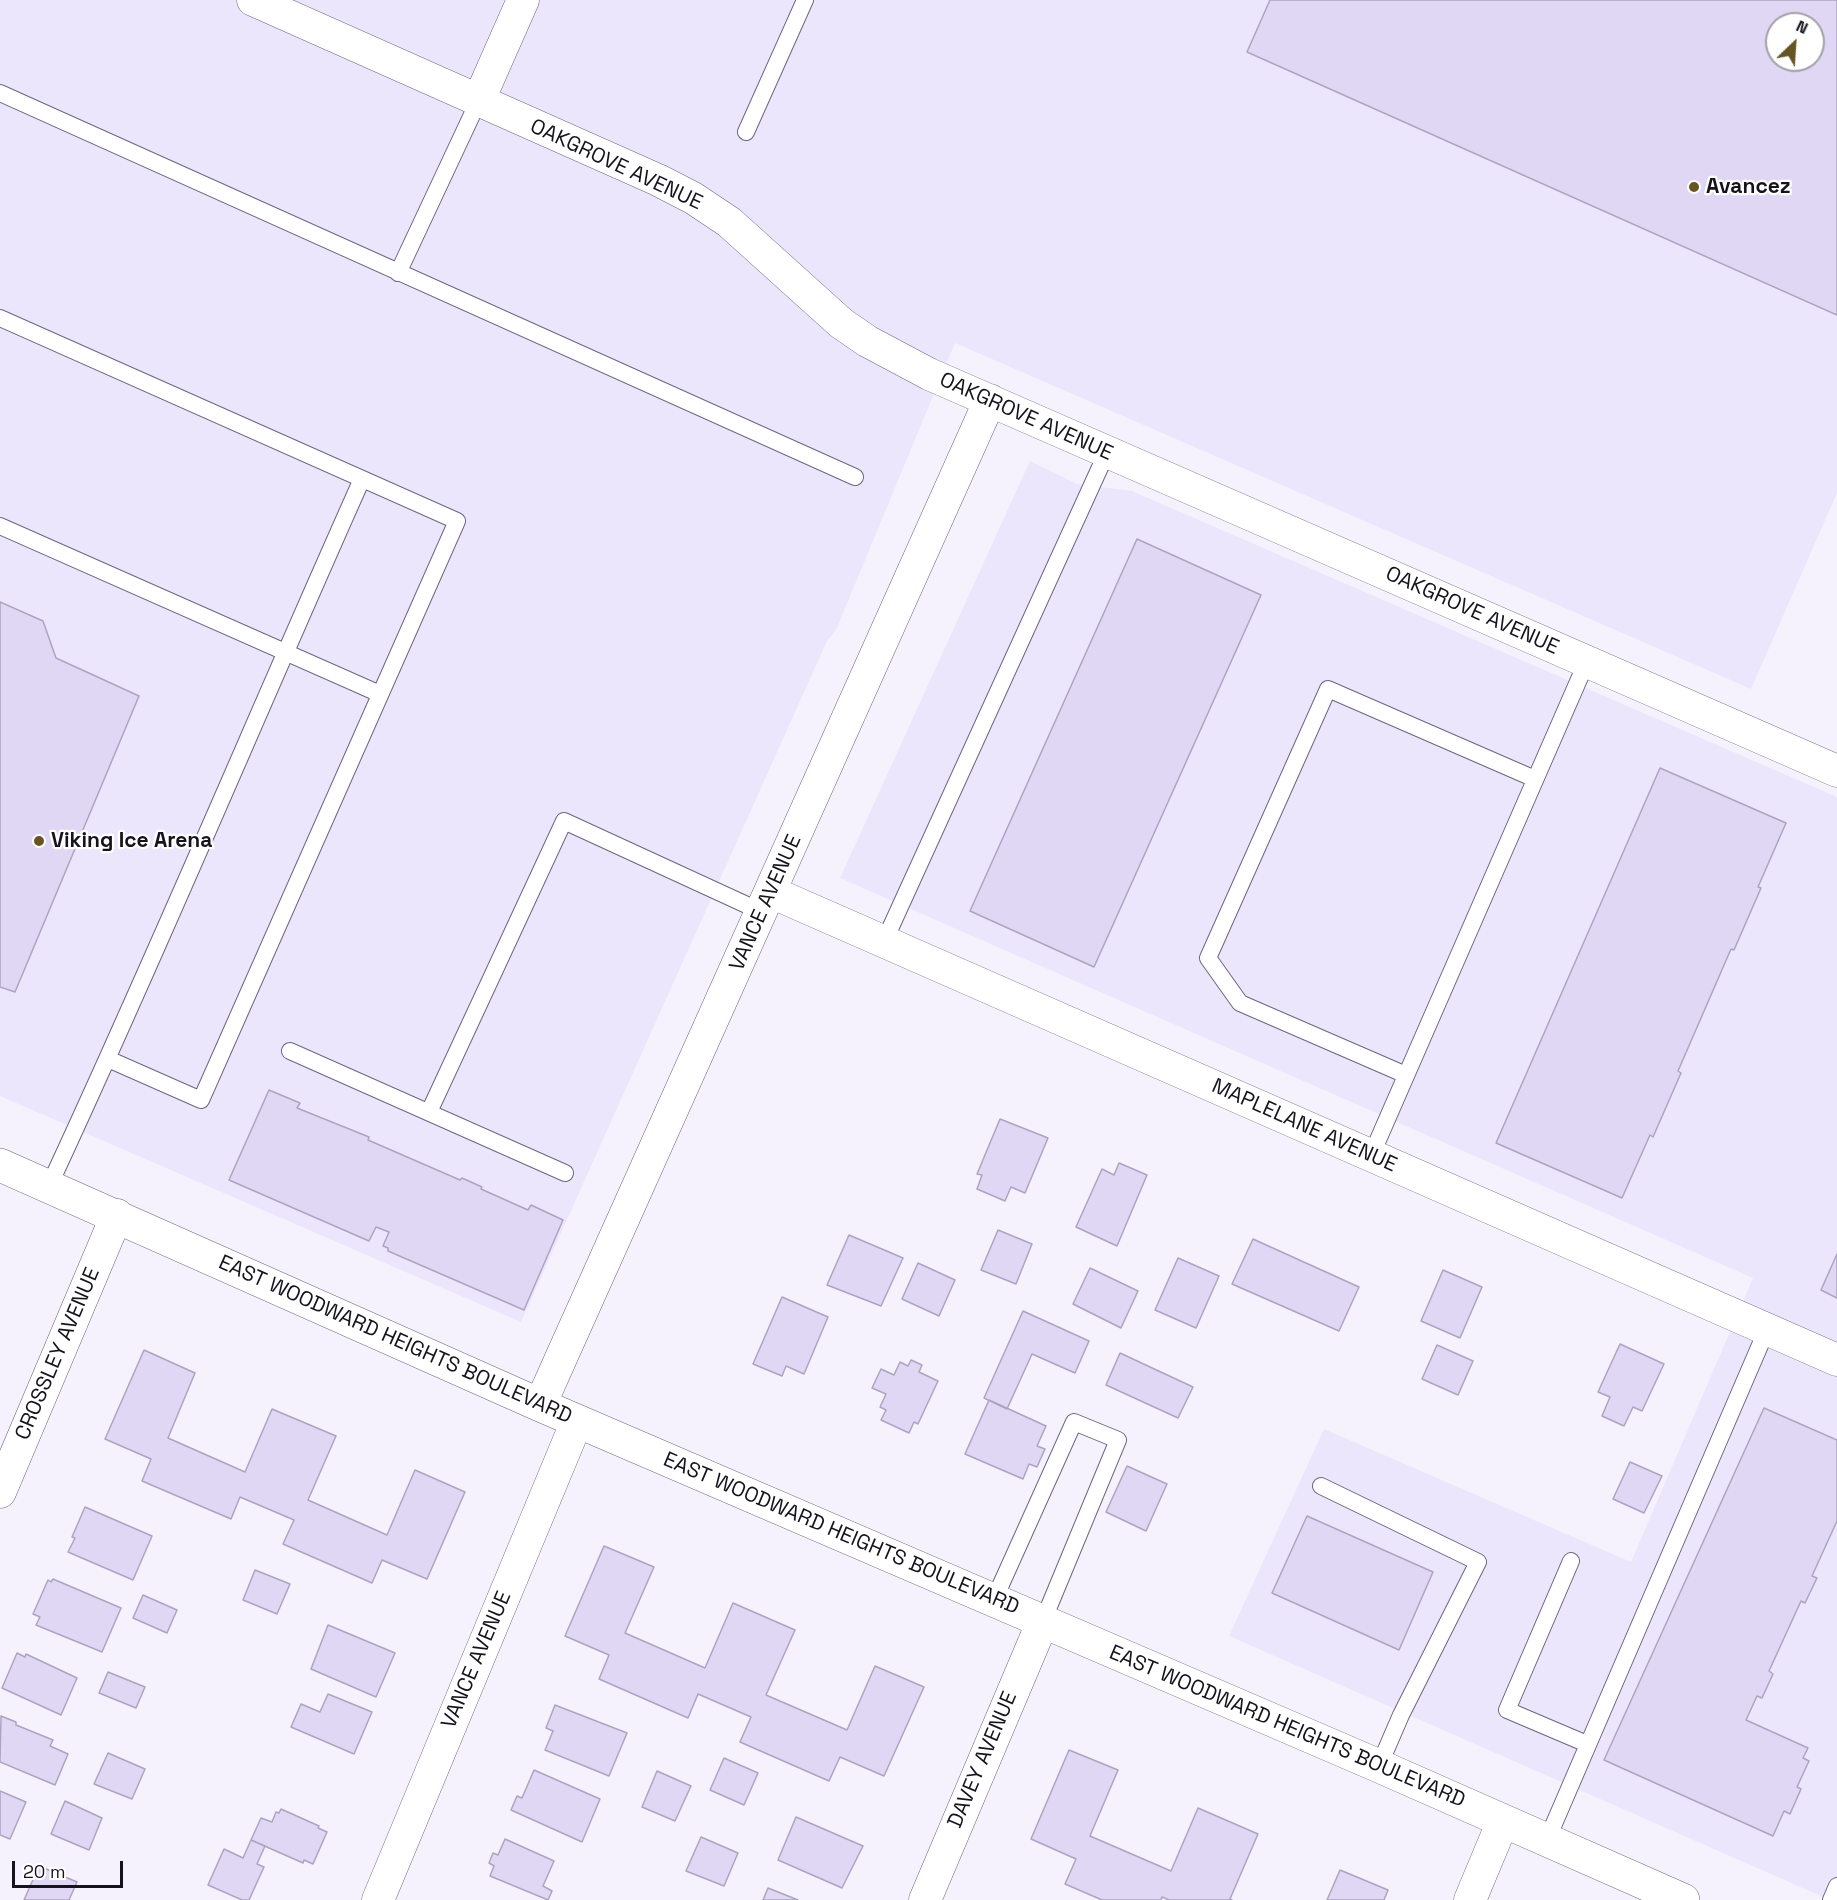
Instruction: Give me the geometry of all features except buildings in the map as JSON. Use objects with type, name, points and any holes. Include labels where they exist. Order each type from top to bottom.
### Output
[{"type":"street","name":"OAKGROVE AVENUE","points":[[253,0],[478,102],[658,180],[693,198],[729,222],[841,323],[867,341],[930,374],[1837,771]]},
{"type":"street","points":[[478,102],[523,0]]},
{"type":"street","name":"VANCE AVENUE","points":[[540,1405],[990,400]]},
{"type":"street","name":"MAPLELANE AVENUE","points":[[767,902],[884,942],[1837,1360]]},
{"type":"street","name":"EAST WOODWARD HEIGHTS BOULEVARD","points":[[0,1165],[117,1215],[540,1405],[1379,1766],[1683,1900]]},
{"type":"street","name":"CROSSLEY AVENUE","points":[[0,1492],[8,1449],[117,1215]]},
{"type":"street","name":"VANCE AVENUE","points":[[378,1900],[577,1421]]},
{"type":"street","name":"DAVEY AVENUE","points":[[925,1900],[1043,1621]]},
{"type":"street","points":[[1470,1900],[1503,1821]]},
{"type":"lane","points":[[747,132],[805,0]]},
{"type":"lane","points":[[0,93],[855,477]]},
{"type":"lane","points":[[398,273],[478,102]]},
{"type":"lane","points":[[0,318],[457,520],[201,1101],[108,1059]]},
{"type":"lane","points":[[884,942],[1107,452]]},
{"type":"lane","points":[[49,1186],[108,1059],[285,651],[363,478]]},
{"type":"lane","points":[[0,526],[380,694]]},
{"type":"lane","points":[[1371,1156],[1587,661]]},
{"type":"lane","points":[[1406,1076],[1240,1003],[1208,957],[1328,689],[1535,779]]},
{"type":"lane","name":"MAPLELANE AVENUE","points":[[429,1113],[564,822],[767,902]]},
{"type":"lane","points":[[290,1051],[566,1173]]},
{"type":"lane","points":[[1547,1840],[1767,1329]]},
{"type":"lane","points":[[994,1600],[1074,1422],[1118,1440],[1043,1621]]},
{"type":"lane","points":[[1321,1486],[1478,1562],[1401,1715],[1379,1766]]},
{"type":"lane","points":[[1572,1561],[1507,1710],[1587,1744]]},
{"type":"lane","points":[[1831,1900],[1837,1886]]},
{"type":"shaded area","points":[[0,0],[1837,0],[1837,493],[1751,689],[955,343],[836,630],[827,641],[521,1322],[0,1096]]},
{"type":"shaded area","points":[[1030,461],[1077,484],[1132,491],[1837,797],[1837,1900],[1830,1900],[1229,1636],[1324,1429],[1631,1562],[1753,1278],[840,878]]},
{"type":"place","name":"Avancez","points":[[1694,187]]},
{"type":"place","name":"Viking Ice Arena","points":[[39,841]]}]
